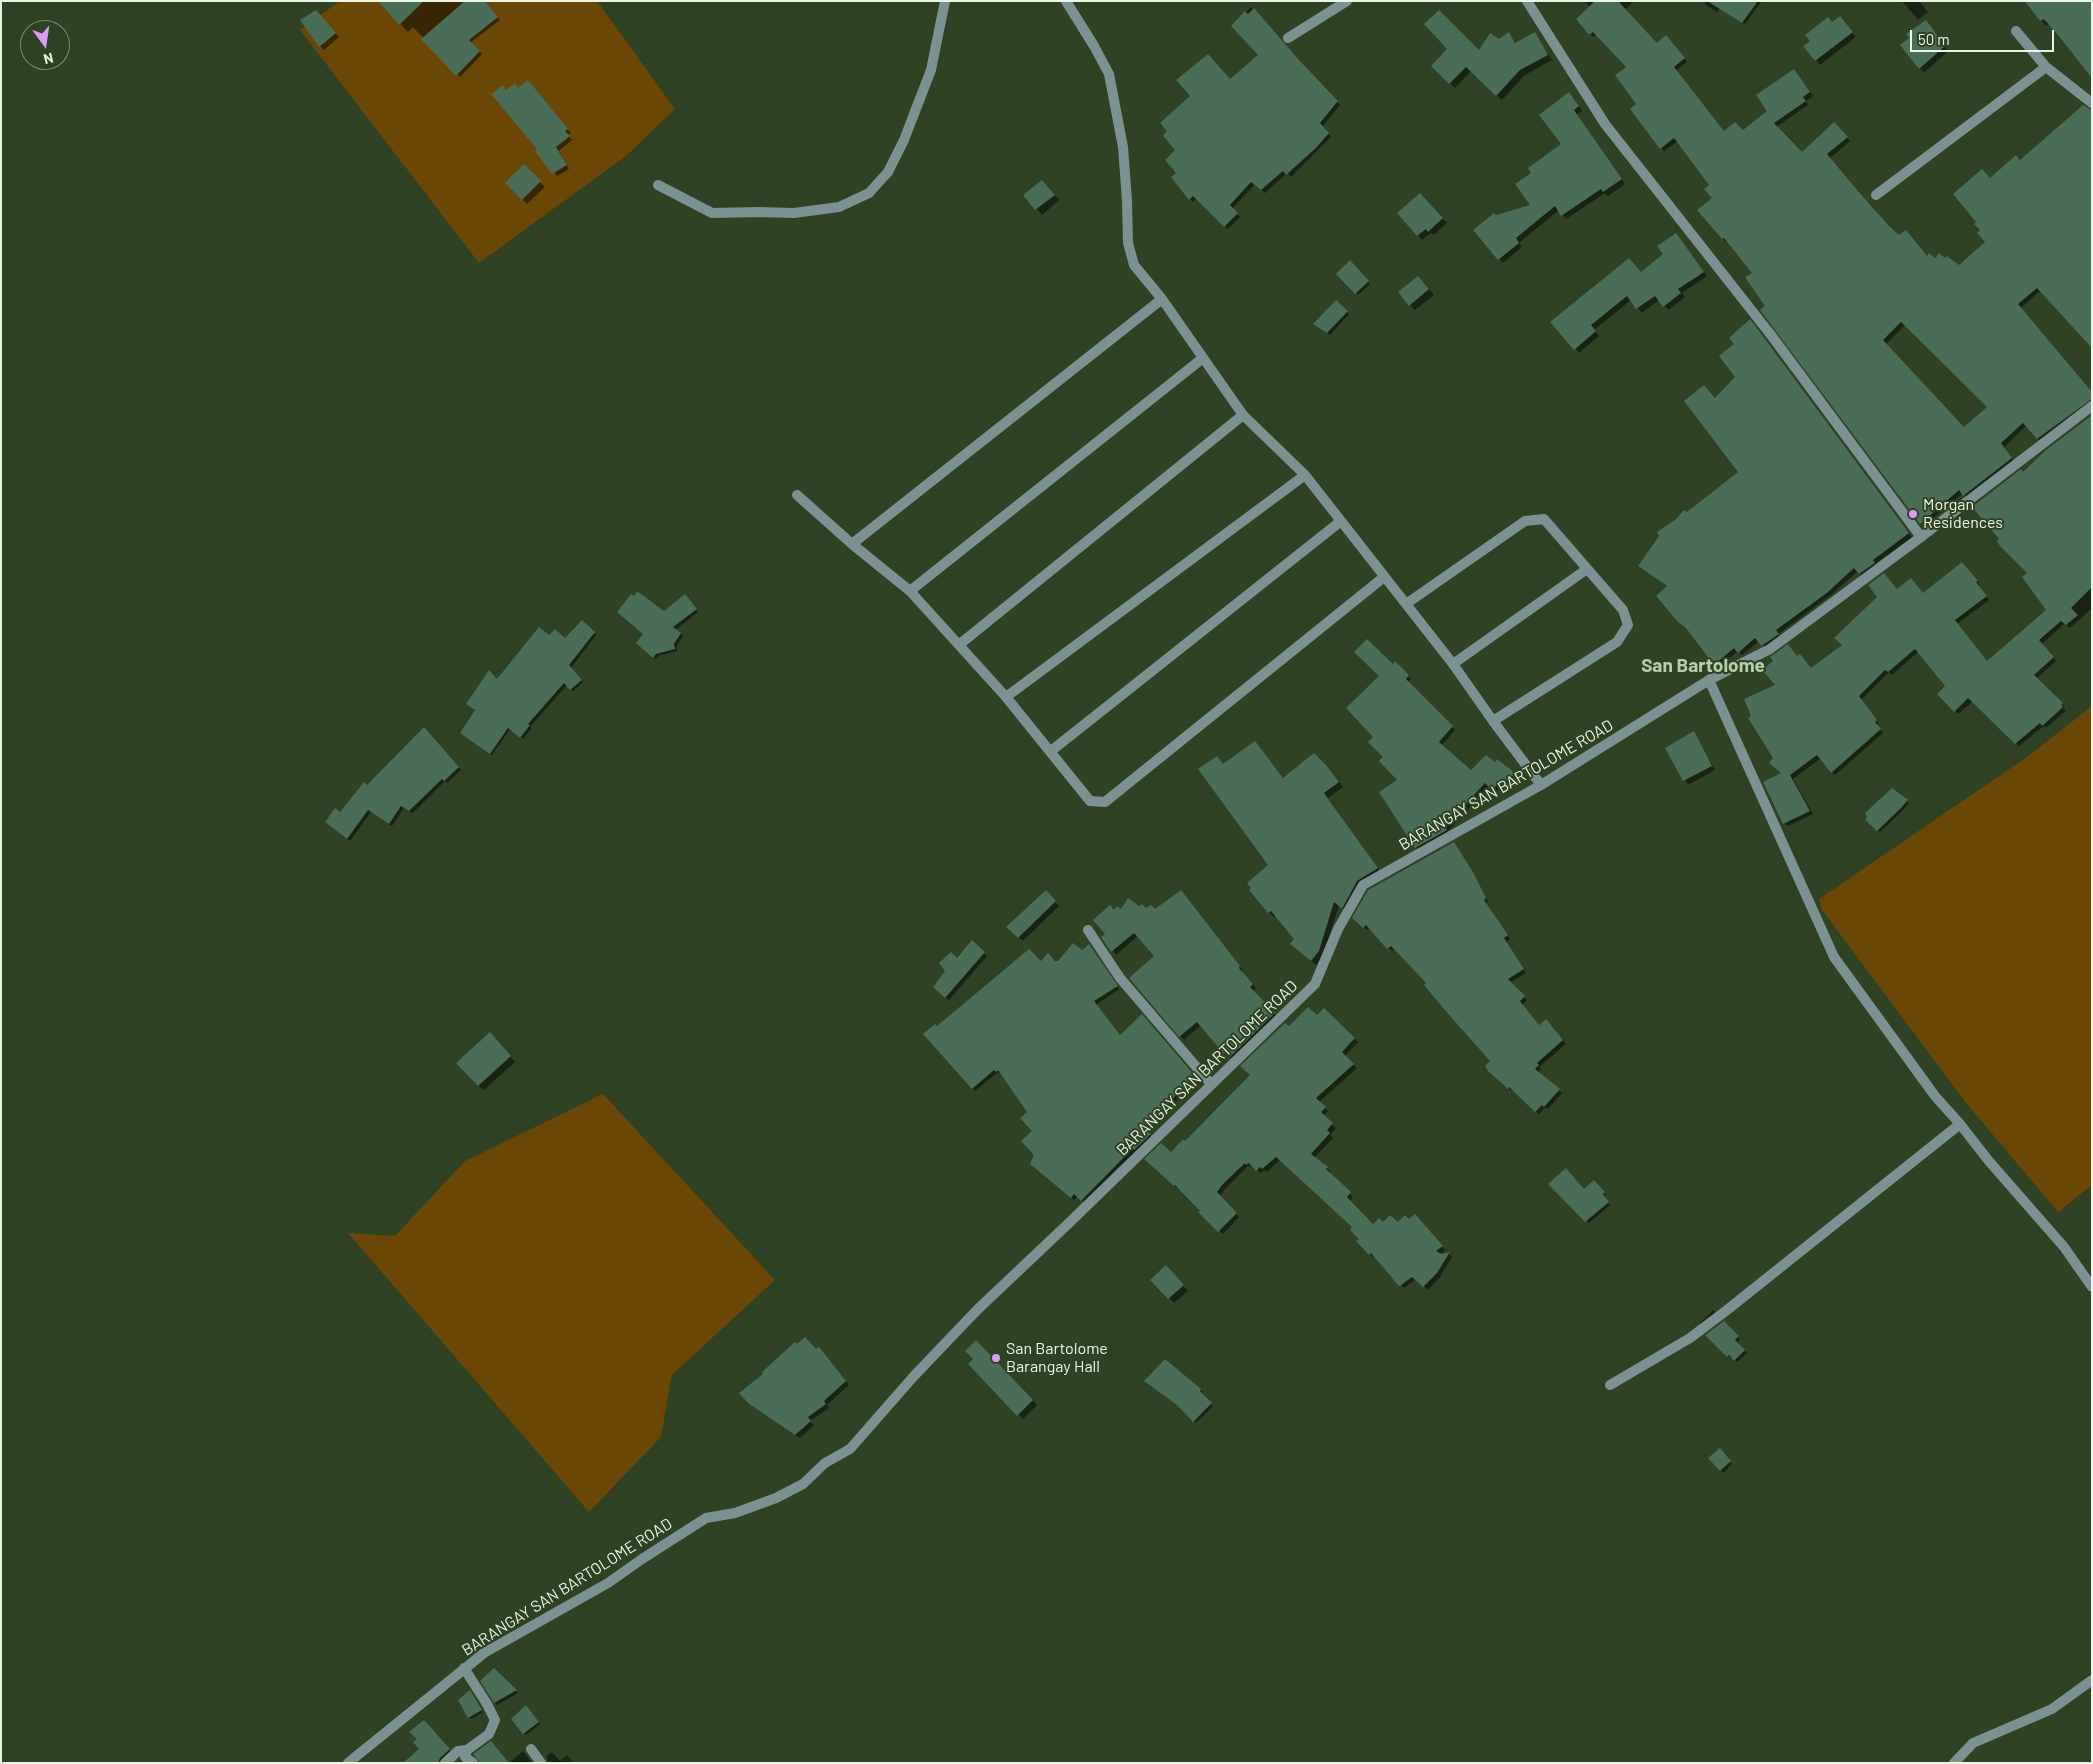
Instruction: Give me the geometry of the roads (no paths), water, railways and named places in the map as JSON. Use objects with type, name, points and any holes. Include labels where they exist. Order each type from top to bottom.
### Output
[{"type":"street","points":[[658,185],[712,213],[794,213],[839,207],[869,192],[888,172],[904,140],[931,70],[945,1]]},
{"type":"street","points":[[1066,1],[1109,74],[1123,147],[1128,243],[1134,265],[1162,299],[1242,416],[1305,475],[1453,664],[1541,785]]},
{"type":"street","points":[[1288,38],[1347,1]]},
{"type":"street","points":[[1527,1],[1605,124],[1771,335],[1921,537]]},
{"type":"street","points":[[2016,32],[2046,67],[2092,103]]},
{"type":"street","points":[[1876,195],[2046,67]]},
{"type":"street","points":[[852,544],[1162,299]]},
{"type":"street","points":[[910,591],[1203,358]]},
{"type":"street","name":"BARANGAY SAN BARTOLOME ROAD","points":[[348,1763],[484,1653],[608,1583],[706,1518],[736,1513],[776,1498],[803,1484],[825,1464],[850,1449],[914,1376],[977,1310],[1315,984],[1338,929],[1363,885],[1541,785],[1709,680],[1770,649],[1921,537],[2092,406]]},
{"type":"street","points":[[960,644],[1242,416]]},
{"type":"street","points":[[1006,697],[1305,475]]},
{"type":"street","points":[[797,495],[852,544],[910,591],[1006,697],[1090,801],[1105,802],[1384,577]]},
{"type":"street","points":[[1406,604],[1525,521],[1544,519],[1623,610],[1628,625],[1617,642],[1493,721]]},
{"type":"street","points":[[1051,751],[1341,521]]},
{"type":"street","points":[[1453,664],[1587,569]]},
{"type":"street","points":[[1709,680],[1834,957],[1935,1096],[1988,1160],[2064,1246],[2092,1287]]},
{"type":"street","points":[[1088,930],[1120,978],[1211,1084]]},
{"type":"street","points":[[1610,1385],[1683,1342],[1727,1310],[1960,1124]]},
{"type":"street","points":[[445,1763],[458,1750],[467,1750],[489,1734],[494,1720],[487,1704],[464,1668]]},
{"type":"street","points":[[1954,1763],[1973,1743],[2052,1708],[2092,1680]]},
{"type":"street","points":[[531,1749],[541,1763]]},
{"type":"street","points":[[467,1750],[466,1757],[473,1763]]},
{"type":"place","name":"Morgan Residences","points":[[1913,514]]},
{"type":"place","name":"San Bartolome Barangay Hall","points":[[996,1358]]},
{"type":"district","name":"San Bartolome","points":[[1703,666]]}]
